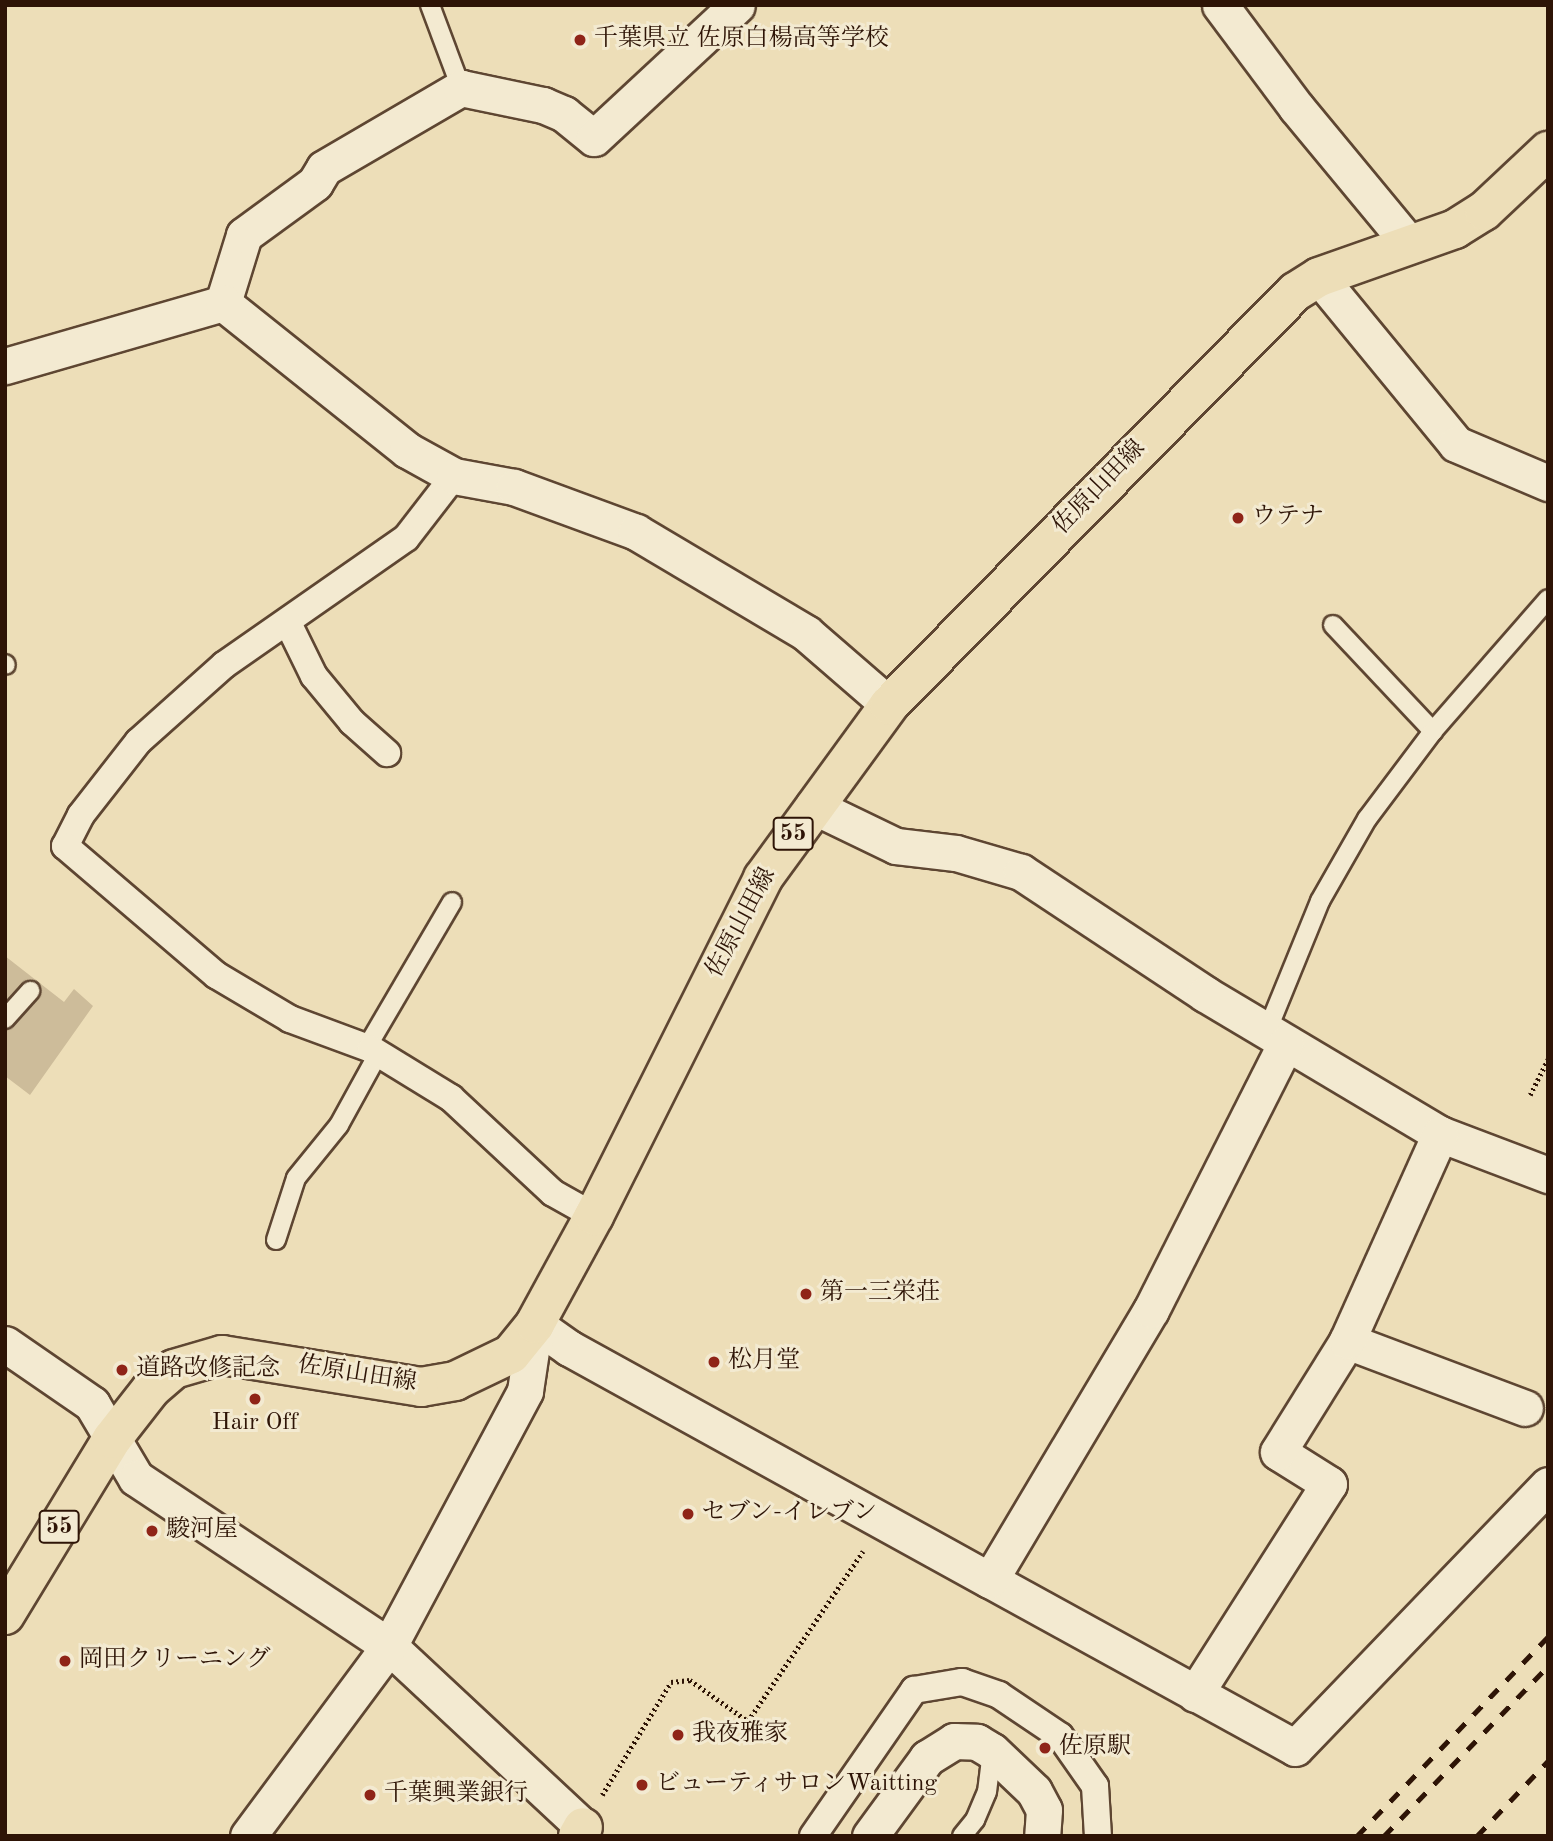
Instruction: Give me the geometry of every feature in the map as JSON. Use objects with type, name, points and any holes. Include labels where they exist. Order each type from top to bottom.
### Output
[{"type":"main road","name":"佐原山田線","points":[[5,1615],[112,1439],[151,1389],[174,1369],[195,1360],[222,1355],[421,1387],[455,1381],[511,1353],[536,1324],[594,1216],[763,878],[889,705],[1267,315],[1319,277],[1455,229],[1484,211],[1548,151]]},
{"type":"street","points":[[223,303],[244,235],[315,183],[324,168],[461,88],[543,105],[564,114],[594,138],[737,5]]},
{"type":"street","points":[[1220,5],[1296,107],[1410,245]]},
{"type":"street","points":[[1319,277],[1456,444],[1548,483]]},
{"type":"street","points":[[5,366],[223,303]]},
{"type":"street","points":[[223,303],[407,450],[454,476],[514,487],[636,532],[806,633],[889,705]]},
{"type":"street","points":[[454,476],[406,538],[288,623],[224,665],[138,742],[81,815],[65,846],[216,975],[290,1019],[373,1051],[451,1098],[553,1193],[594,1216]]},
{"type":"street","points":[[288,623],[314,676],[352,722],[387,753]]},
{"type":"street","points":[[813,806],[896,845],[956,853],[1021,872],[1276,1037],[1440,1134],[1548,1175]]},
{"type":"street","points":[[990,1580],[1151,1310],[1276,1037]]},
{"type":"street","points":[[1195,1694],[1329,1484],[1278,1452],[1347,1341],[1440,1134]]},
{"type":"street","points":[[248,1836],[389,1646],[525,1391],[536,1324],[569,1348],[1296,1748],[1548,1485]]},
{"type":"street","points":[[1347,1341],[1525,1408]]},
{"type":"street","points":[[5,1344],[92,1404],[136,1478],[389,1646],[580,1831]]},
{"type":"street","points":[[813,1836],[914,1690],[962,1682],[999,1695],[1060,1736],[1095,1786],[1098,1836]]},
{"type":"street","points":[[870,1836],[941,1746],[977,1742],[992,1751],[1034,1791],[1044,1810],[1042,1836]]},
{"type":"lane","points":[[430,5],[461,88]]},
{"type":"lane","points":[[1276,1037],[1320,901],[1367,819],[1433,731],[1548,598]]},
{"type":"lane","points":[[1333,625],[1433,731]]},
{"type":"lane","points":[[276,1240],[296,1178],[339,1125],[373,1051],[452,902]]},
{"type":"lane","points":[[5,1019],[30,991]]},
{"type":"lane","points":[[962,1836],[975,1819],[987,1792],[992,1751]]},
{"type":"path","points":[[1530,1095],[1548,1059]]},
{"type":"path","points":[[580,1831],[671,1682],[690,1680],[748,1721],[883,1521]]},
{"type":"shaded area","points":[[5,956],[64,1002],[74,989],[93,1006],[30,1095],[5,1076]]},
{"type":"railway","points":[[1357,1836],[1548,1637]]},
{"type":"railway","points":[[1384,1836],[1548,1666]]},
{"type":"railway","points":[[1477,1836],[1548,1761]]},
{"type":"place","name":"千葉県立 佐原白楊高等学校","points":[[580,40]]},
{"type":"place","name":"ウテナ","points":[[1238,518]]},
{"type":"place","name":"第一三栄荘","points":[[806,1294]]},
{"type":"place","name":"松月堂","points":[[714,1362]]},
{"type":"place","name":"道路改修記念","points":[[122,1370]]},
{"type":"place","name":"Hair Off","points":[[255,1399]]},
{"type":"place","name":"セブン-イレブン","points":[[688,1514]]},
{"type":"place","name":"駿河屋","points":[[152,1531]]},
{"type":"place","name":"岡田クリーニング","points":[[65,1661]]},
{"type":"place","name":"我夜雅家","points":[[678,1735]]},
{"type":"place","name":"佐原駅","points":[[1045,1748]]},
{"type":"place","name":"ビューティサロンWaitting","points":[[642,1785]]},
{"type":"place","name":"千葉興業銀行","points":[[370,1795]]}]
